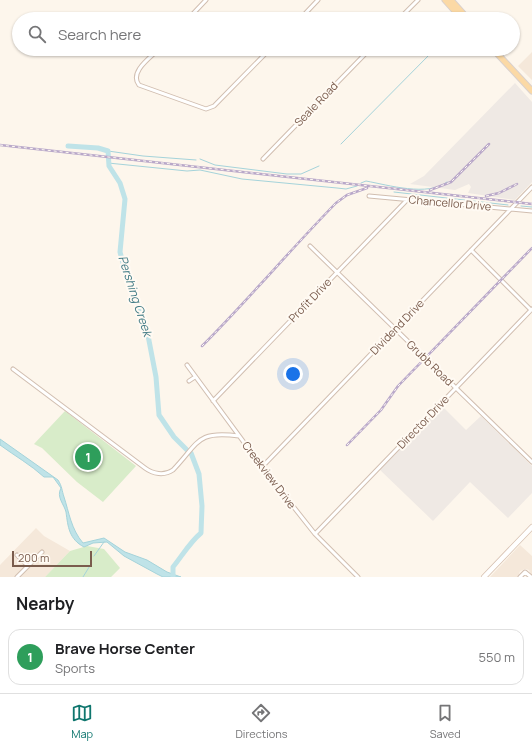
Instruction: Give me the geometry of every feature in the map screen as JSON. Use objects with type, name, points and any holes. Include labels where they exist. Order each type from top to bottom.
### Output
[{"type":"main road","points":[[444,0],[455,12]]},
{"type":"main road","points":[[453,0],[462,12]]},
{"type":"main road","points":[[500,56],[532,91]]},
{"type":"main road","points":[[484,577],[532,527]]},
{"type":"street","points":[[195,12],[206,0]]},
{"type":"street","points":[[307,12],[318,0]]},
{"type":"street","points":[[406,12],[418,0]]},
{"type":"street","points":[[152,56],[138,71],[135,79],[141,87],[202,108],[211,108],[263,56]]},
{"type":"street","name":"Seale Road","points":[[263,159],[363,56]]},
{"type":"street","name":"Dividend Drive","points":[[262,467],[532,187]]},
{"type":"street","name":"Chancellor Drive","points":[[368,196],[532,211]]},
{"type":"street","name":"Profit Drive","points":[[213,401],[407,200]]},
{"type":"street","name":"Grubb Road","points":[[310,246],[532,462]]},
{"type":"street","points":[[471,250],[532,309]]},
{"type":"street","name":"Director Drive","points":[[315,534],[532,309]]},
{"type":"street","points":[[187,365],[239,436]]},
{"type":"street","name":"Creekview Drive","points":[[13,369],[144,468],[155,473],[168,473],[173,470],[197,442],[206,436],[221,433],[239,436],[315,534],[358,577]]},
{"type":"street","points":[[189,381],[195,376]]},
{"type":"street","points":[[17,577],[42,552]]},
{"type":"street","points":[[17,555],[28,566]]},
{"type":"street","points":[[520,577],[525,572],[531,577]]},
{"type":"shaded area","points":[[532,52],[532,80],[518,66]]},
{"type":"shaded area","points":[[515,83],[532,102],[532,182],[515,200],[468,193],[471,187],[469,184],[455,190],[410,184],[424,176]]},
{"type":"shaded area","points":[[442,406],[466,430],[481,416],[532,466],[532,493],[508,518],[470,482],[433,521],[379,469]]},
{"type":"shaded area","points":[[36,528],[44,536],[70,551],[45,577],[0,577],[0,565]]},
{"type":"shaded area","points":[[520,545],[532,556],[532,577],[529,570],[525,569],[520,571],[518,577],[490,577]]},
{"type":"green space","points":[[65,411],[136,466],[103,502],[77,482],[42,448],[34,444]]},
{"type":"green space","points":[[87,546],[104,549],[120,568],[111,577],[45,577],[70,551]]},
{"type":"water","points":[[0,439],[58,480],[61,486],[73,526],[83,543],[104,538],[125,552],[147,560],[167,572],[181,577],[163,577],[124,556],[107,542],[93,543],[84,547],[79,544],[70,532],[66,512],[59,494],[61,488],[53,477],[44,477],[0,445]]},
{"type":"waterway","points":[[341,144],[428,56]]},
{"type":"waterway","name":"Pershing Creek","points":[[68,146],[98,148],[108,151],[109,166],[120,183],[125,199],[120,252],[127,278],[146,325],[156,377],[159,415],[174,437],[187,450]]},
{"type":"waterway","points":[[108,151],[143,156],[196,160]]},
{"type":"waterway","points":[[200,159],[215,165],[287,174],[301,174],[319,166]]},
{"type":"waterway","points":[[108,163],[187,171],[200,170],[242,179],[346,189],[357,186]]},
{"type":"waterway","points":[[361,183],[366,181],[408,189],[429,189],[447,182]]},
{"type":"waterway","points":[[394,192],[508,205]]},
{"type":"waterway","points":[[521,206],[532,207]]},
{"type":"waterway","name":"Pershing Creek","points":[[173,577],[173,567],[201,533],[202,506],[199,474],[191,453]]},
{"type":"waterway","points":[[94,556],[104,542]]},
{"type":"waterway","points":[[83,577],[91,564]]},
{"type":"railway","points":[[430,190],[451,182],[489,144]]},
{"type":"railway","points":[[0,145],[532,204]]},
{"type":"railway","points":[[486,196],[499,193],[517,184]]},
{"type":"railway","points":[[202,346],[336,203],[347,195],[367,188]]},
{"type":"railway","points":[[347,445],[381,410],[398,386],[532,248]]},
{"type":"place","name":"Brave Horse Center","points":[[88,457]]}]
